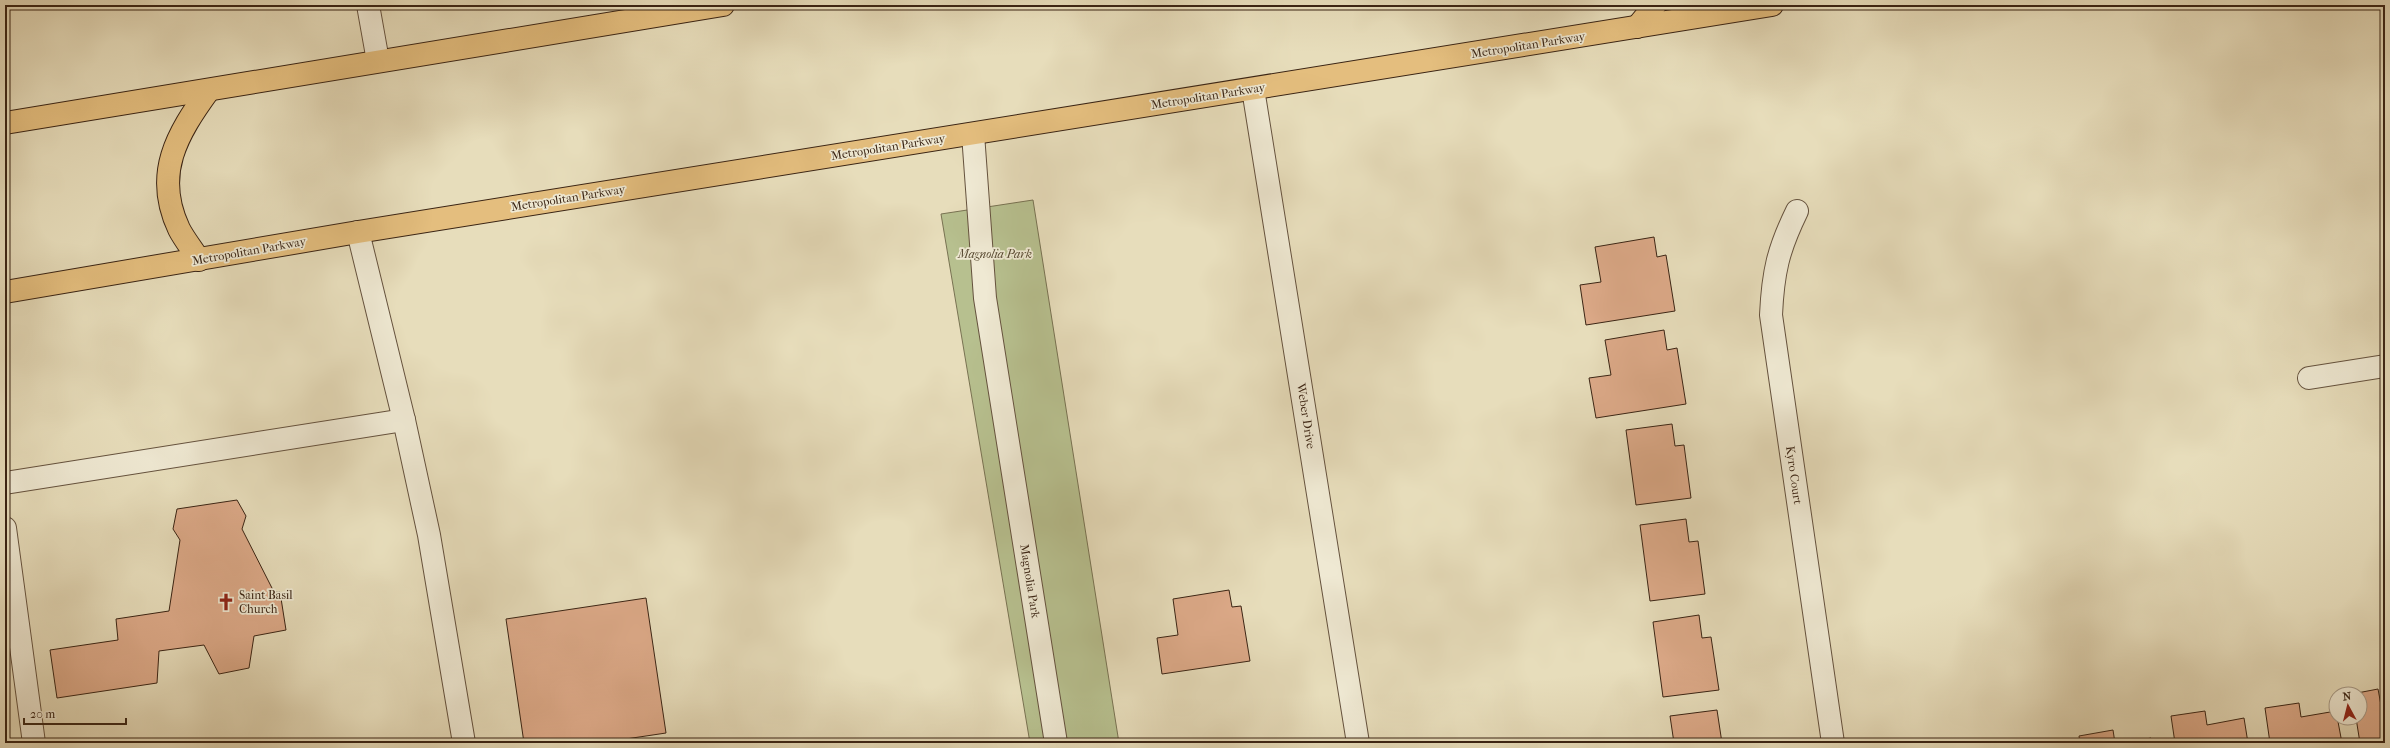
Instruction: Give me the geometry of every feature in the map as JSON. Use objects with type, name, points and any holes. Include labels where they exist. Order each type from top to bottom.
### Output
[{"type":"main road","points":[[5,123],[722,5]]},
{"type":"main road","points":[[1637,27],[1655,5]]},
{"type":"main road","name":"Metropolitan Parkway","points":[[5,292],[358,232],[1772,5]]},
{"type":"main road","points":[[199,260],[179,229],[170,204],[167,176],[173,150],[186,123],[209,90]]},
{"type":"street","points":[[368,5],[378,62]]},
{"type":"street","name":"Weber Drive","points":[[1253,89],[1358,743]]},
{"type":"street","name":"Magnolia Park","points":[[973,134],[985,298],[1056,743]]},
{"type":"street","name":"Kyro Court","points":[[1797,211],[1783,241],[1772,279],[1771,315],[1832,743]]},
{"type":"street","points":[[358,232],[404,420],[429,535],[464,743]]},
{"type":"street","points":[[2309,378],[2385,366]]},
{"type":"street","points":[[5,483],[404,420]]},
{"type":"street","points":[[5,528],[34,743]]},
{"type":"green space","name":"Magnolia Park","points":[[1033,200],[1119,743],[1030,743],[941,214]]},
{"type":"building","points":[[1654,237],[1657,257],[1666,255],[1675,311],[1586,325],[1580,285],[1601,282],[1595,247]]},
{"type":"building","points":[[1664,330],[1667,350],[1677,348],[1686,404],[1596,418],[1589,378],[1611,375],[1605,340]]},
{"type":"building","points":[[1672,424],[1675,446],[1684,445],[1691,498],[1636,505],[1626,430]]},
{"type":"building","name":"Saint Basil Church","points":[[237,500],[246,516],[242,529],[274,592],[280,592],[286,630],[254,636],[249,668],[219,674],[204,645],[159,651],[157,683],[57,698],[50,650],[118,640],[116,619],[169,611],[180,540],[173,529],[177,509]]},
{"type":"building","points":[[1686,519],[1689,542],[1698,541],[1705,594],[1650,601],[1640,525]]},
{"type":"building","points":[[1229,590],[1232,607],[1241,606],[1250,661],[1162,674],[1157,638],[1178,635],[1173,599]]},
{"type":"building","points":[[646,598],[666,733],[599,743],[524,743],[506,619]]},
{"type":"building","points":[[1699,615],[1702,638],[1711,637],[1719,690],[1663,697],[1653,622]]},
{"type":"building","points":[[2378,689],[2383,716],[2385,715],[2385,743],[2360,743],[2357,726],[2368,726],[2368,691]]},
{"type":"building","points":[[2299,703],[2301,717],[2328,712],[2328,726],[2339,726],[2342,743],[2270,743],[2265,708]]},
{"type":"building","points":[[1717,710],[1722,743],[1674,743],[1670,716]]},
{"type":"building","points":[[2205,711],[2207,725],[2244,718],[2248,743],[2175,743],[2171,716]]},
{"type":"building","points":[[2113,730],[2115,743],[2080,743],[2079,736]]},
{"type":"building","points":[[2151,738],[2152,743],[2124,743]]},
{"type":"place","name":"Saint Basil Church","points":[[226,602]]}]
